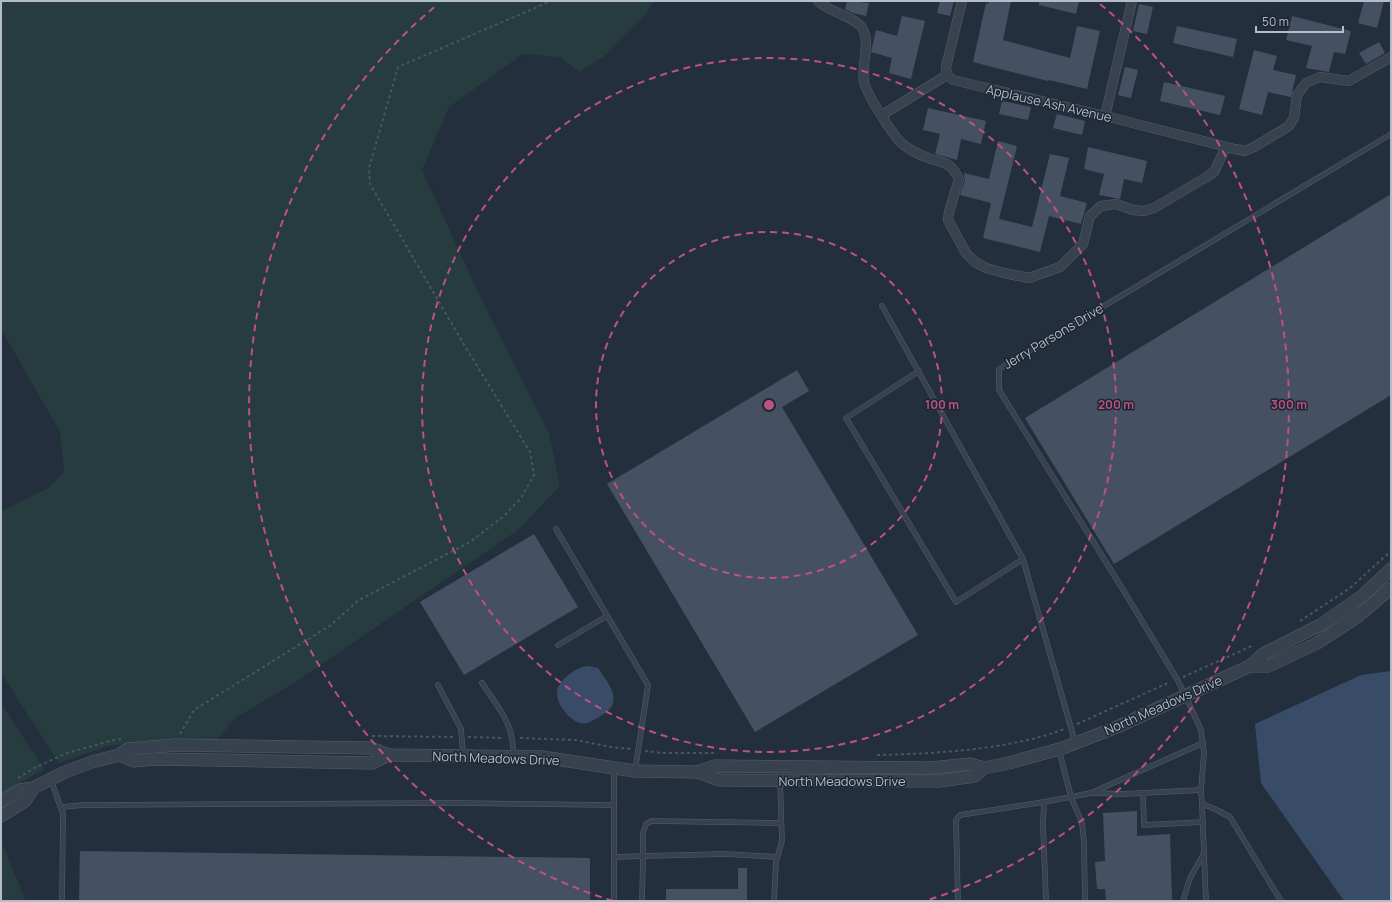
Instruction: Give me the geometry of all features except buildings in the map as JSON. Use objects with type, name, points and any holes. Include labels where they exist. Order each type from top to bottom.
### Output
[{"type":"street","points":[[818,1],[832,11],[859,24],[863,29],[865,35],[863,68],[864,82],[869,95],[895,136],[905,148],[948,164],[955,171],[958,179],[948,220],[966,253],[975,262],[986,268],[1029,278],[1060,267],[1082,244],[1090,216],[1101,206],[1116,204],[1144,212],[1154,208],[1214,172],[1226,147]]},
{"type":"street","points":[[882,116],[947,75],[946,67],[962,1]]},
{"type":"street","points":[[1105,116],[1132,1]]},
{"type":"street","name":"Applause Ash Avenue","points":[[947,75],[953,80],[1105,116],[1226,147],[1245,150],[1254,147],[1289,126],[1294,118],[1297,95],[1306,83],[1320,77],[1349,81],[1391,57]]},
{"type":"street","name":"North Meadows Drive","points":[[698,772],[715,766],[931,768],[970,764],[984,768],[1059,750],[1117,727],[1250,666],[1263,654],[1322,624],[1362,596],[1391,570]]},
{"type":"street","name":"North Meadows Drive","points":[[1250,666],[1269,666],[1317,643],[1357,617],[1391,588]]},
{"type":"street","name":"North Meadows Drive","points":[[1,801],[20,790],[33,788],[50,778],[92,762],[119,755],[128,749],[176,738],[371,748],[389,755],[542,757],[614,768],[698,772],[719,780],[940,781],[975,776],[984,768]]},
{"type":"street","name":"North Meadows Drive","points":[[119,755],[134,761],[155,759],[372,763],[389,755]]},
{"type":"street","name":"North Meadows Drive","points":[[1,816],[25,801],[33,788]]},
{"type":"lane","name":"Jerry Parsons Drive","points":[[1206,901],[1201,790],[1204,753],[1201,730],[1177,679],[999,390],[999,368],[1391,134]]},
{"type":"lane","points":[[882,306],[1023,559],[1075,744]]},
{"type":"lane","points":[[919,371],[846,418],[956,602],[1023,559]]},
{"type":"lane","points":[[556,529],[648,685],[636,770]]},
{"type":"lane","points":[[558,645],[607,616]]},
{"type":"lane","points":[[482,683],[500,711],[512,738],[514,757]]},
{"type":"lane","points":[[438,685],[458,721],[462,737],[463,756]]},
{"type":"lane","points":[[958,901],[956,820],[960,815],[1091,793],[1203,744]]},
{"type":"lane","points":[[1059,750],[1071,797],[1082,823],[1084,842],[1085,901]]},
{"type":"lane","points":[[774,901],[777,857],[782,841],[780,766]]},
{"type":"lane","points":[[614,768],[614,901]]},
{"type":"lane","points":[[50,778],[64,814],[62,901]]},
{"type":"lane","points":[[1091,793],[1123,794],[1201,790]]},
{"type":"lane","points":[[1143,793],[1144,825],[1203,822]]},
{"type":"lane","points":[[1044,802],[1043,824],[1046,901]]},
{"type":"lane","points":[[1202,804],[1230,817],[1281,901]]},
{"type":"lane","points":[[61,807],[85,805],[614,805]]},
{"type":"lane","points":[[642,901],[643,833],[646,824],[652,821],[781,823]]},
{"type":"lane","points":[[1183,901],[1190,878],[1204,853]]},
{"type":"lane","points":[[614,856],[726,854],[777,857]]},
{"type":"path","points":[[176,738],[194,710],[331,625],[359,600],[470,542],[504,516],[521,498],[534,475],[530,452],[463,343],[370,184],[369,168],[398,67],[551,1]]},
{"type":"path","points":[[1297,622],[1317,611],[1350,588],[1391,551]]},
{"type":"path","points":[[870,755],[924,754],[984,748],[1045,737],[1256,644]]},
{"type":"path","points":[[372,736],[576,740],[611,747],[663,753],[718,754]]},
{"type":"path","points":[[13,781],[36,767],[66,753],[114,740],[129,738]]},
{"type":"green space","points":[[1,1],[654,1],[644,17],[606,55],[579,72],[560,57],[523,54],[449,107],[422,170],[485,307],[549,433],[560,486],[518,530],[294,683],[237,717],[216,740],[111,745],[59,763],[1,673],[1,511],[49,488],[64,472],[60,432],[1,329]]},
{"type":"green space","points":[[1,703],[44,769],[1,794]]},
{"type":"green space","points":[[1,843],[5,850],[26,901],[1,901]]},
{"type":"water","points":[[587,666],[598,668],[611,688],[613,701],[611,707],[606,713],[587,723],[580,723],[570,717],[561,707],[557,695],[557,689],[568,675],[579,668]]},
{"type":"water","points":[[1391,671],[1391,901],[1344,901],[1261,783],[1255,724],[1361,675]]}]
